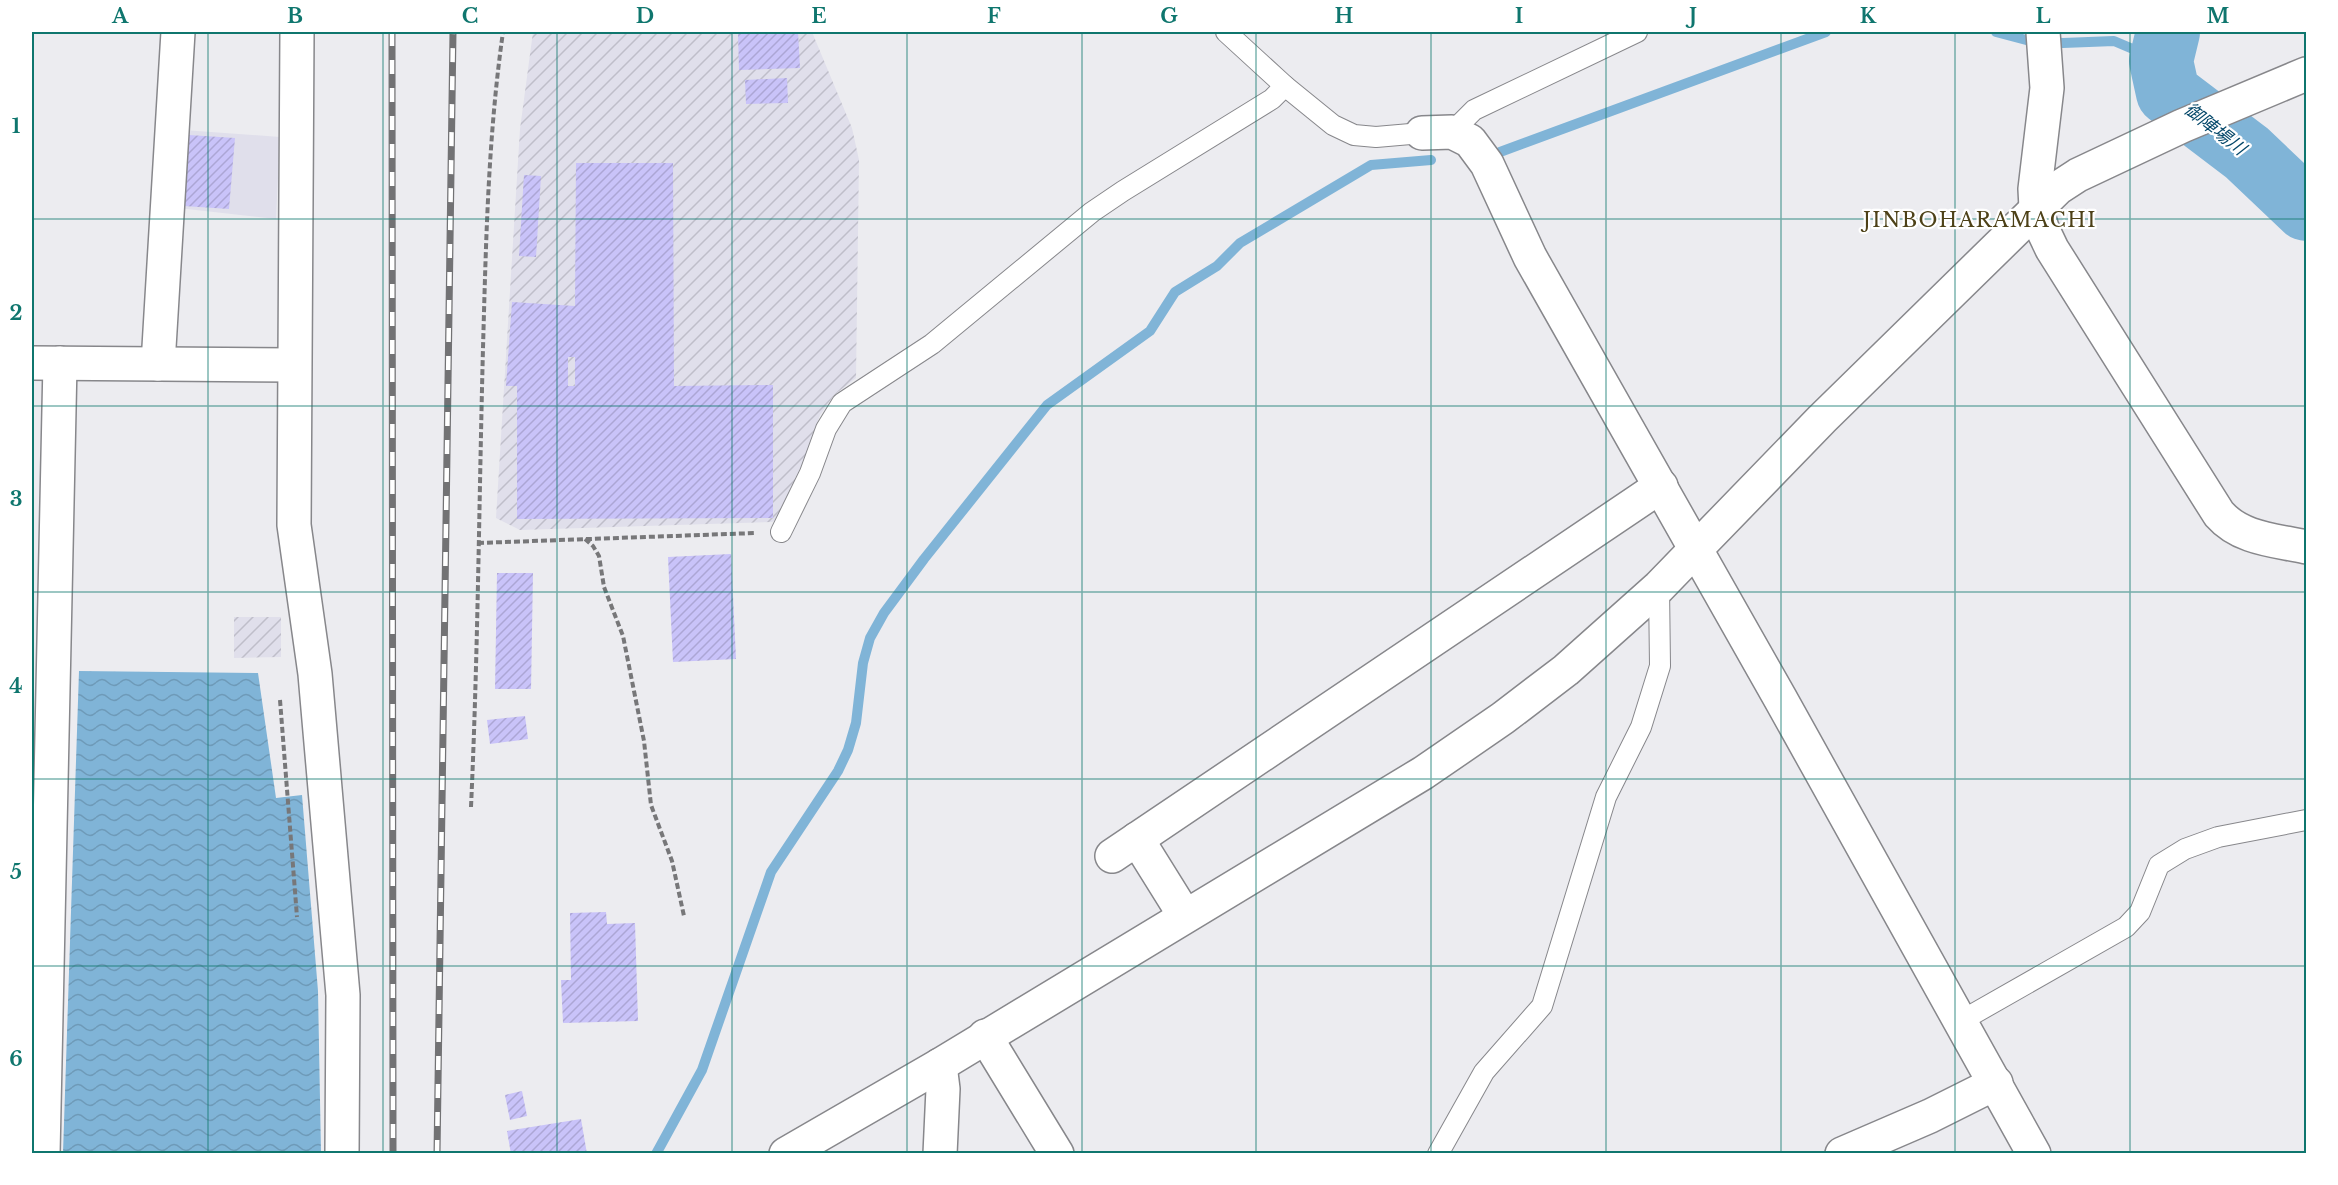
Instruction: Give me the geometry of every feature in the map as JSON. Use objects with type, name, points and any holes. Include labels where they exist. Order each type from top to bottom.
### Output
[{"type":"street","points":[[158,364],[178,32]]},
{"type":"street","points":[[297,32],[294,525],[315,674],[343,995],[342,1154]]},
{"type":"street","points":[[2044,39],[2046,100],[2035,189],[2036,208],[2052,249],[2218,514],[2229,526],[2244,534],[2307,548]]},
{"type":"street","points":[[786,1154],[940,1065],[1423,773],[1503,718],[1566,670],[1659,587],[1822,419],[2058,188],[2078,175],[2182,126],[2307,74]]},
{"type":"street","points":[[1437,132],[1470,141],[1487,164],[1530,257],[1696,548],[2034,1154]]},
{"type":"street","points":[[43,1154],[43,608],[46,363],[294,365]]},
{"type":"street","points":[[1185,916],[1124,848],[1661,486]]},
{"type":"street","points":[[985,1036],[1057,1154]]},
{"type":"street","points":[[940,1065],[943,1089],[940,1154]]},
{"type":"street","points":[[1842,1154],[1930,1116],[1996,1083]]},
{"type":"lane","points":[[1226,32],[1285,86],[1333,125],[1354,135],[1376,137],[1437,132],[1474,110],[1637,32]]},
{"type":"lane","points":[[781,532],[810,473],[826,429],[842,403],[932,344],[1092,212],[1272,99],[1285,86]]},
{"type":"lane","points":[[1438,1154],[1484,1072],[1542,1006],[1606,797],[1641,727],[1660,666],[1659,587]]},
{"type":"lane","points":[[1961,1020],[2126,927],[2140,912],[2159,865],[2185,849],[2218,837],[2307,820]]},
{"type":"path","points":[[471,807],[476,698],[486,223],[497,77],[503,32]]},
{"type":"path","points":[[478,543],[781,532]]},
{"type":"path","points":[[585,539],[599,556],[604,587],[623,636],[644,741],[651,805],[672,861],[684,915]]},
{"type":"shaded area","points":[[533,32],[812,32],[852,128],[859,160],[856,378],[834,395],[820,415],[794,488],[779,518],[772,522],[520,530],[496,518],[520,129]]},
{"type":"shaded area","points":[[183,130],[280,137],[276,219],[178,208]]},
{"type":"shaded area","points":[[234,617],[281,617],[281,657],[234,658]]},
{"type":"water","points":[[79,671],[258,673],[276,798],[302,795],[318,991],[321,1153],[63,1153]]},
{"type":"building","points":[[738,32],[798,32],[800,68],[739,70]]},
{"type":"building","points":[[787,78],[788,103],[746,104],[745,80]]},
{"type":"building","points":[[189,135],[235,138],[229,209],[184,206]]},
{"type":"building","points":[[576,163],[673,163],[674,386],[773,385],[773,518],[517,519],[517,386],[506,386],[512,302],[575,306]],"holes":[[[568,357],[575,357],[575,386],[568,386]]]},
{"type":"building","points":[[524,175],[541,176],[536,257],[519,256]]},
{"type":"building","points":[[731,554],[736,659],[673,662],[668,557]]},
{"type":"building","points":[[497,573],[533,573],[531,689],[495,689]]},
{"type":"building","points":[[525,716],[528,739],[490,744],[487,720]]},
{"type":"building","points":[[606,912],[607,924],[635,923],[638,1021],[563,1023],[561,980],[571,980],[570,913]]},
{"type":"building","points":[[522,1091],[527,1116],[510,1120],[505,1095]]},
{"type":"building","points":[[581,1119],[587,1154],[511,1154],[507,1131]]},
{"type":"waterway","points":[[1500,152],[1826,32]]},
{"type":"waterway","points":[[1996,32],[2030,41],[2063,43],[2114,41],[2161,61]]},
{"type":"waterway","name":"御陣場川","points":[[2168,32],[2161,61],[2168,93],[2247,153],[2306,209]]},
{"type":"waterway","points":[[656,1154],[702,1070],[771,872],[838,771],[848,750],[856,723],[863,663],[870,638],[884,613],[924,559],[1047,405],[1150,331],[1175,292],[1217,266],[1240,243],[1371,165],[1431,160]]},
{"type":"railway","points":[[392,32],[393,1154]]},
{"type":"railway","points":[[437,1154],[453,32]]},
{"type":"district","name":"JINBOHARAMACHI","points":[[1980,220]]}]
